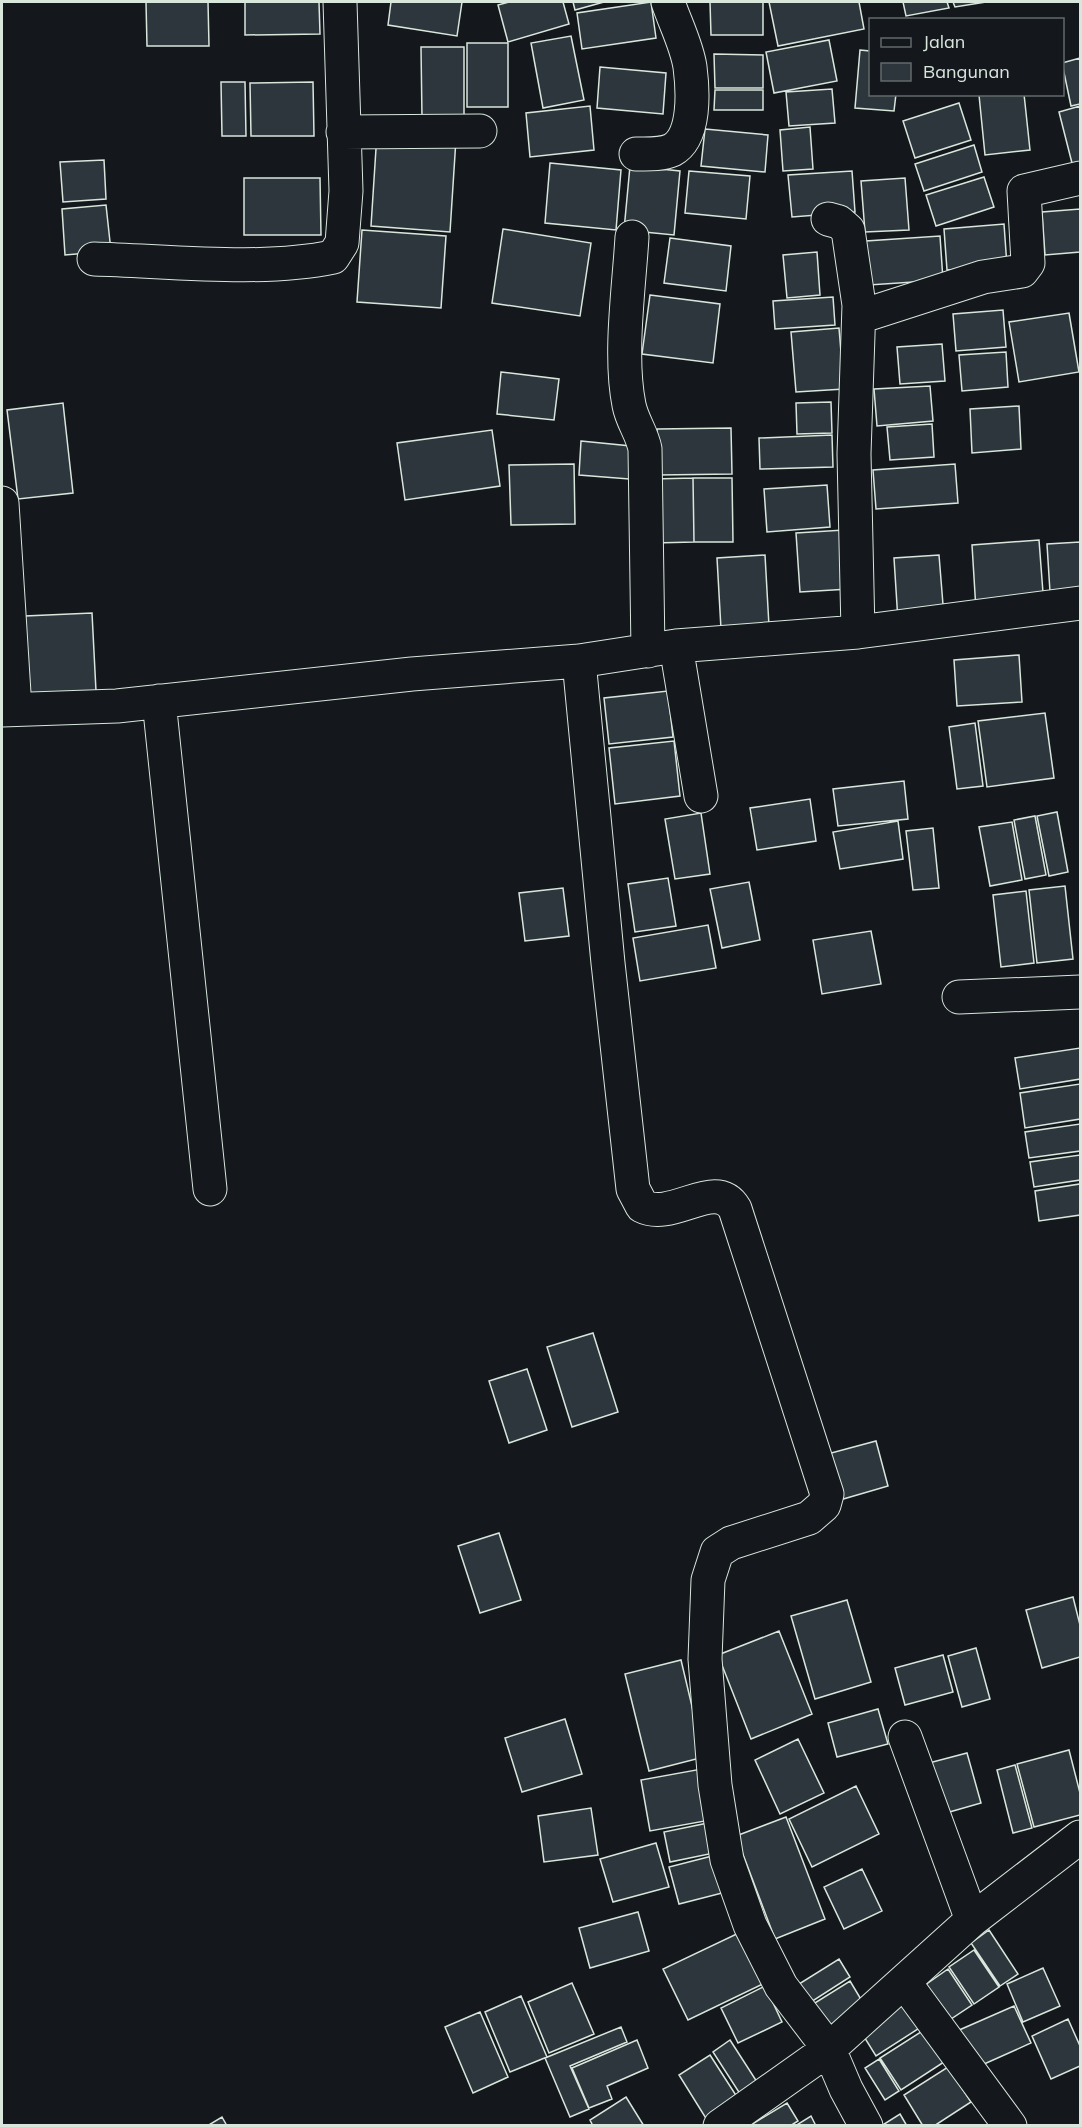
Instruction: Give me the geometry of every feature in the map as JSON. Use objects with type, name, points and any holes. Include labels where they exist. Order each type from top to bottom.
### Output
[{"type":"street","points":[[94,259],[251,264],[311,262],[333,257],[342,243],[346,191],[340,2]]},
{"type":"street","points":[[636,154],[662,153],[674,149],[687,132],[692,95],[690,66],[668,2]]},
{"type":"street","points":[[343,132],[480,131]]},
{"type":"street","points":[[859,317],[983,277],[1022,271],[1028,263],[1024,191],[1080,178]]},
{"type":"street","points":[[828,219],[839,222],[848,230],[853,248],[859,317],[854,454],[858,632]]},
{"type":"street","points":[[632,237],[626,333],[627,390],[629,406],[645,449],[662,648],[700,796]]},
{"type":"street","points":[[2,503],[8,710],[117,706],[412,674],[579,661],[662,648],[858,632],[1080,603]]},
{"type":"street","points":[[579,661],[608,963],[633,1190],[642,1206],[658,1212],[709,1197],[721,1196],[730,1200],[735,1209],[827,1494],[824,1505],[809,1518],[731,1543],[717,1552],[708,1580],[705,1659],[715,1785],[727,1860],[750,1925],[781,1986],[829,2049],[846,2089],[866,2126]]},
{"type":"street","points":[[159,701],[210,1189]]},
{"type":"street","points":[[959,998],[1080,992]]},
{"type":"street","points":[[906,1737],[972,1920]]},
{"type":"street","points":[[720,2126],[829,2049],[905,1983],[972,1920],[1080,1837]]},
{"type":"street","points":[[905,1983],[1010,2126]]},
{"type":"building","points":[[146,2],[208,2],[209,46],[147,46]]},
{"type":"building","points":[[245,2],[319,2],[320,34],[245,35]]},
{"type":"building","points":[[391,2],[462,2],[457,36],[388,25]]},
{"type":"building","points":[[509,2],[563,2],[569,24],[508,42],[498,5]]},
{"type":"building","points":[[573,2],[604,2],[575,10]]},
{"type":"building","points":[[651,2],[656,38],[582,49],[577,13]]},
{"type":"building","points":[[710,2],[763,2],[763,35],[711,35]]},
{"type":"building","points":[[769,2],[859,2],[864,29],[778,46]]},
{"type":"building","points":[[903,2],[947,2],[949,8],[906,16]]},
{"type":"building","points":[[953,2],[986,2],[955,7]]},
{"type":"building","points":[[571,36],[584,100],[543,108],[531,43]]},
{"type":"building","points":[[829,40],[837,81],[774,93],[766,52]]},
{"type":"building","points":[[467,43],[508,43],[508,107],[467,107]]},
{"type":"building","points":[[421,47],[464,47],[464,117],[422,118]]},
{"type":"building","points":[[860,50],[869,51],[869,96],[896,96],[894,111],[855,108]]},
{"type":"building","points":[[714,54],[763,55],[763,88],[715,88]]},
{"type":"building","points":[[1080,58],[1080,104],[1071,106],[1064,62]]},
{"type":"building","points":[[600,67],[666,73],[663,114],[597,108]]},
{"type":"building","points":[[221,82],[245,82],[246,136],[222,136]]},
{"type":"building","points":[[313,82],[314,136],[251,136],[250,83]]},
{"type":"building","points":[[832,89],[835,123],[789,126],[786,92]]},
{"type":"building","points":[[715,90],[763,90],[763,110],[714,110]]},
{"type":"building","points":[[979,96],[1024,96],[1030,150],[985,155]]},
{"type":"building","points":[[959,103],[971,140],[915,158],[903,121]]},
{"type":"building","points":[[590,106],[594,150],[530,157],[526,113]]},
{"type":"building","points":[[1080,106],[1080,165],[1073,167],[1059,112]]},
{"type":"building","points":[[810,127],[813,169],[783,171],[780,130]]},
{"type":"building","points":[[705,129],[768,135],[765,172],[701,166]]},
{"type":"building","points":[[377,133],[456,139],[450,232],[371,226]]},
{"type":"building","points":[[974,145],[982,172],[924,191],[915,164]]},
{"type":"building","points":[[104,160],[106,199],[63,202],[60,162]]},
{"type":"building","points":[[550,163],[621,170],[616,230],[545,223]]},
{"type":"building","points":[[630,166],[680,171],[674,235],[624,230]]},
{"type":"building","points":[[689,171],[750,176],[746,219],[685,213]]},
{"type":"building","points":[[852,171],[855,212],[792,217],[788,175]]},
{"type":"building","points":[[984,177],[994,207],[936,226],[926,195]]},
{"type":"building","points":[[244,178],[320,178],[321,235],[244,235]]},
{"type":"building","points":[[905,178],[909,230],[865,232],[861,181]]},
{"type":"building","points":[[106,205],[111,251],[65,255],[62,209]]},
{"type":"building","points":[[1080,209],[1080,252],[1045,255],[1042,212]]},
{"type":"building","points":[[1004,224],[1007,266],[947,270],[944,229]]},
{"type":"building","points":[[503,229],[591,243],[580,316],[492,303]]},
{"type":"building","points":[[362,230],[446,236],[441,308],[357,302]]},
{"type":"building","points":[[940,236],[943,280],[869,285],[866,241]]},
{"type":"building","points":[[670,238],[731,246],[726,291],[664,283]]},
{"type":"building","points":[[817,252],[820,295],[787,298],[783,255]]},
{"type":"building","points":[[650,295],[720,304],[713,363],[642,354]]},
{"type":"building","points":[[833,297],[835,325],[775,329],[773,301]]},
{"type":"building","points":[[1003,310],[1006,347],[956,351],[953,314]]},
{"type":"building","points":[[1069,313],[1079,372],[1019,382],[1009,322]]},
{"type":"building","points":[[839,328],[844,389],[796,392],[791,332]]},
{"type":"building","points":[[942,344],[945,381],[900,384],[897,347]]},
{"type":"building","points":[[1006,352],[1008,387],[962,391],[959,355]]},
{"type":"building","points":[[501,372],[559,379],[554,420],[497,414]]},
{"type":"building","points":[[930,386],[933,421],[877,426],[874,389]]},
{"type":"building","points":[[831,402],[832,433],[797,434],[796,403]]},
{"type":"building","points":[[63,403],[73,493],[18,499],[7,410]]},
{"type":"building","points":[[1019,406],[1021,449],[972,453],[970,409]]},
{"type":"building","points":[[932,424],[934,457],[890,460],[887,427]]},
{"type":"building","points":[[731,428],[732,474],[658,475],[657,429]]},
{"type":"building","points":[[492,430],[500,486],[405,500],[397,443]]},
{"type":"building","points":[[832,435],[833,467],[760,469],[759,438]]},
{"type":"building","points":[[581,441],[631,446],[629,479],[579,475]]},
{"type":"building","points":[[574,464],[575,524],[511,525],[509,465]]},
{"type":"building","points":[[955,464],[958,503],[876,509],[873,470]]},
{"type":"building","points":[[693,478],[694,542],[654,543],[653,479]]},
{"type":"building","points":[[693,478],[732,478],[733,542],[694,542]]},
{"type":"building","points":[[827,485],[830,527],[767,532],[764,489]]},
{"type":"building","points":[[844,530],[849,589],[800,592],[796,533]]},
{"type":"building","points":[[1039,540],[1044,606],[976,610],[972,545]]},
{"type":"building","points":[[1080,542],[1080,590],[1050,592],[1047,544]]},
{"type":"building","points":[[765,555],[769,626],[721,629],[717,558]]},
{"type":"building","points":[[939,555],[944,617],[898,621],[894,558]]},
{"type":"building","points":[[92,613],[96,691],[29,694],[25,616]]},
{"type":"building","points":[[1019,655],[1022,702],[957,706],[954,660]]},
{"type":"building","points":[[668,691],[673,737],[609,744],[604,698]]},
{"type":"building","points":[[1045,713],[1054,778],[987,787],[978,721]]},
{"type":"building","points":[[975,723],[983,786],[957,789],[949,727]]},
{"type":"building","points":[[674,741],[680,796],[615,804],[609,748]]},
{"type":"building","points":[[904,781],[908,819],[838,826],[833,789]]},
{"type":"building","points":[[810,799],[816,841],[757,850],[750,808]]},
{"type":"building","points":[[1057,812],[1068,872],[1049,876],[1037,816]]},
{"type":"building","points":[[701,813],[710,874],[675,879],[665,819]]},
{"type":"building","points":[[1035,816],[1046,875],[1025,879],[1014,820]]},
{"type":"building","points":[[898,821],[903,859],[840,869],[833,832]]},
{"type":"building","points":[[1012,822],[1022,880],[990,886],[979,827]]},
{"type":"building","points":[[933,828],[939,888],[913,890],[906,831]]},
{"type":"building","points":[[668,878],[676,926],[635,932],[628,884]]},
{"type":"building","points":[[749,882],[760,940],[722,948],[710,889]]},
{"type":"building","points":[[1065,886],[1073,959],[1037,963],[1029,890]]},
{"type":"building","points":[[563,888],[569,936],[525,941],[519,893]]},
{"type":"building","points":[[1026,891],[1034,963],[1001,967],[993,895]]},
{"type":"building","points":[[708,925],[716,968],[640,981],[633,938]]},
{"type":"building","points":[[871,931],[881,984],[822,994],[813,940]]},
{"type":"building","points":[[1080,1048],[1080,1079],[1020,1089],[1015,1058]]},
{"type":"building","points":[[1080,1084],[1080,1119],[1025,1128],[1020,1093]]},
{"type":"building","points":[[1080,1124],[1080,1151],[1029,1158],[1025,1132]]},
{"type":"building","points":[[1080,1155],[1080,1180],[1034,1187],[1030,1162]]},
{"type":"building","points":[[1080,1184],[1080,1215],[1039,1221],[1035,1191]]},
{"type":"building","points":[[593,1333],[618,1412],[572,1427],[547,1347]]},
{"type":"building","points":[[527,1369],[547,1430],[509,1443],[489,1381]]},
{"type":"building","points":[[876,1441],[888,1486],[833,1502],[820,1456]]},
{"type":"building","points":[[499,1533],[521,1600],[480,1613],[458,1546]]},
{"type":"building","points":[[1073,1597],[1080,1625],[1080,1657],[1042,1668],[1026,1610]]},
{"type":"building","points":[[847,1600],[871,1682],[815,1699],[791,1616]]},
{"type":"building","points":[[779,1631],[812,1714],[751,1739],[718,1655]]},
{"type":"building","points":[[976,1648],[990,1699],[962,1707],[948,1656]]},
{"type":"building","points":[[943,1655],[953,1692],[905,1705],[895,1668]]},
{"type":"building","points":[[681,1660],[704,1757],[649,1771],[625,1674]]},
{"type":"building","points":[[878,1709],[888,1744],[837,1757],[828,1723]]},
{"type":"building","points":[[565,1719],[582,1774],[522,1792],[505,1738]]},
{"type":"building","points":[[798,1739],[824,1793],[780,1814],[755,1760]]},
{"type":"building","points":[[1069,1750],[1080,1793],[1080,1815],[1034,1827],[1017,1764]]},
{"type":"building","points":[[967,1753],[981,1803],[939,1815],[925,1764]]},
{"type":"building","points":[[1015,1765],[1032,1828],[1013,1833],[997,1770]]},
{"type":"building","points":[[707,1768],[716,1819],[650,1831],[641,1780]]},
{"type":"building","points":[[856,1786],[879,1834],[812,1867],[789,1819]]},
{"type":"building","points":[[591,1808],[598,1855],[544,1862],[538,1816]]},
{"type":"building","points":[[786,1817],[825,1919],[775,1939],[736,1836]]},
{"type":"building","points":[[708,1823],[714,1853],[670,1862],[664,1832]]},
{"type":"building","points":[[656,1843],[669,1887],[613,1902],[600,1859]]},
{"type":"building","points":[[720,1854],[730,1891],[679,1904],[669,1867]]},
{"type":"building","points":[[862,1869],[882,1911],[844,1929],[824,1887]]},
{"type":"building","points":[[638,1912],[649,1951],[590,1968],[579,1928]]},
{"type":"building","points":[[745,1930],[769,1981],[688,2020],[663,1969]]},
{"type":"building","points":[[989,1930],[1018,1974],[1000,1986],[971,1943]]},
{"type":"building","points":[[974,1950],[999,1987],[974,2004],[949,1967]]},
{"type":"building","points":[[839,1959],[850,1977],[811,2002],[799,1984]]},
{"type":"building","points":[[1043,1968],[1060,2006],[1023,2022],[1007,1984]]},
{"type":"building","points":[[948,1969],[972,2005],[942,2025],[918,1990]]},
{"type":"building","points":[[850,1981],[865,2006],[826,2031],[810,2006]]},
{"type":"building","points":[[572,1983],[594,2034],[549,2053],[528,2002]]},
{"type":"building","points":[[765,1986],[782,2022],[738,2043],[721,2008]]},
{"type":"building","points":[[521,1996],[547,2057],[510,2072],[485,2012]]},
{"type":"building","points":[[903,1998],[921,2027],[876,2056],[858,2027]]},
{"type":"building","points":[[1014,2006],[1031,2043],[973,2069],[957,2031]]},
{"type":"building","points":[[480,2012],[508,2077],[473,2093],[445,2027]]},
{"type":"building","points":[[1068,2019],[1080,2046],[1080,2066],[1051,2079],[1032,2036]]},
{"type":"building","points":[[621,2027],[627,2042],[570,2066],[589,2109],[570,2117],[545,2058]]},
{"type":"building","points":[[924,2030],[944,2062],[901,2090],[880,2058]]},
{"type":"building","points":[[637,2040],[648,2068],[607,2086],[612,2099],[589,2108],[572,2068]]},
{"type":"building","points":[[730,2040],[759,2085],[742,2097],[713,2052]]},
{"type":"building","points":[[710,2055],[739,2100],[707,2120],[679,2075]]},
{"type":"building","points":[[879,2059],[899,2091],[885,2100],[865,2068]]},
{"type":"building","points":[[948,2067],[971,2102],[934,2126],[923,2126],[904,2095]]},
{"type":"building","points":[[626,2097],[644,2126],[593,2126],[590,2120]]},
{"type":"building","points":[[787,2103],[798,2121],[790,2126],[749,2126]]},
{"type":"building","points":[[900,2114],[907,2126],[881,2126]]},
{"type":"building","points":[[811,2116],[816,2126],[795,2126]]},
{"type":"building","points":[[222,2117],[227,2126],[207,2126]]}]
